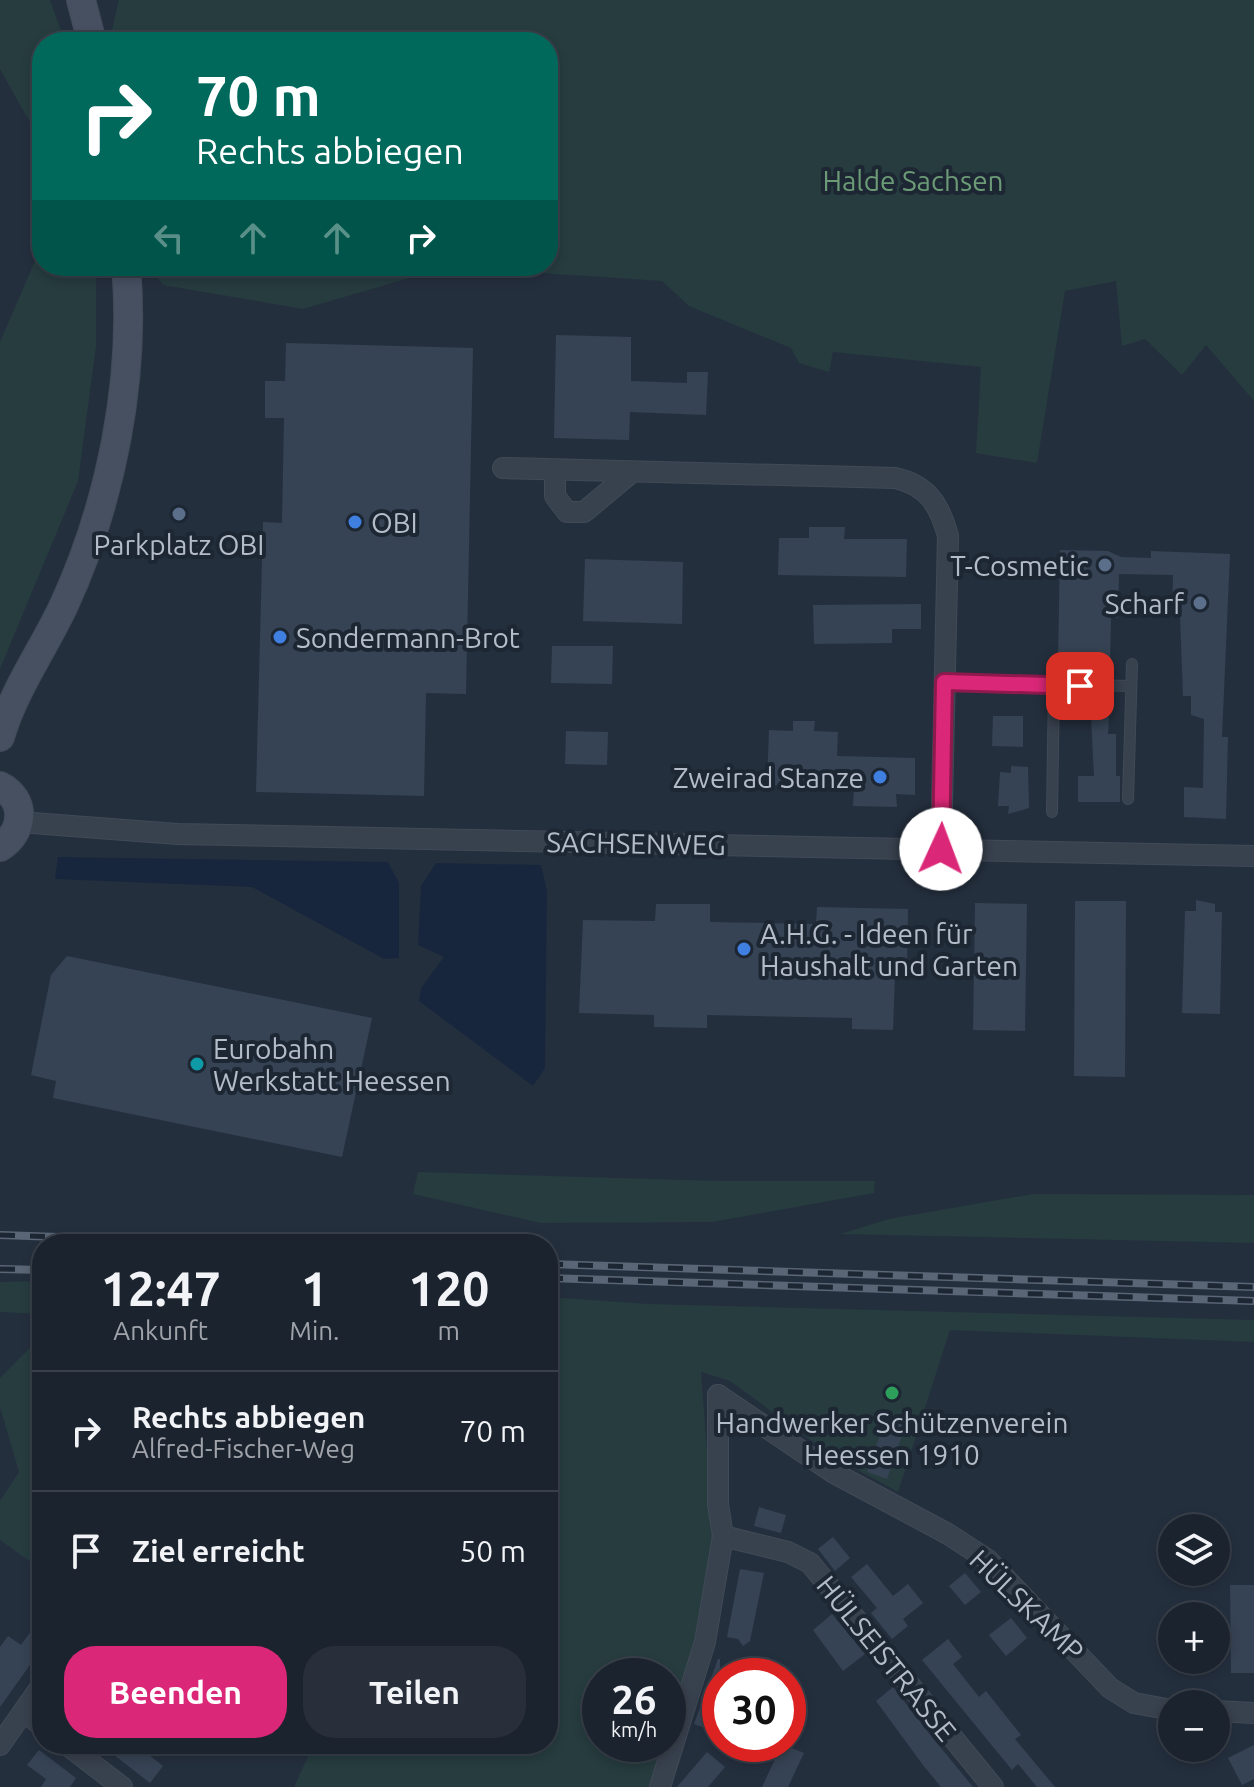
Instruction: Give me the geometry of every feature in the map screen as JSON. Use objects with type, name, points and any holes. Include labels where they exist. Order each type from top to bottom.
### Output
[{"type":"street","points":[[81,0],[89,32]]},
{"type":"street","points":[[0,737],[74,582],[109,471],[123,379],[130,303],[127,276]]},
{"type":"street","points":[[503,468],[895,478],[919,487],[938,506],[948,536],[941,849]]},
{"type":"street","points":[[555,471],[555,496],[567,512],[575,514],[584,512],[632,472]]},
{"type":"street","points":[[0,786],[17,803],[19,822],[13,837],[0,847]]},
{"type":"street","name":"SACHSENWEG","points":[[19,822],[177,834],[1254,856]]},
{"type":"street","name":"HÜLSKAMP","points":[[723,1536],[718,1504],[718,1395],[834,1473],[948,1534],[988,1560],[1110,1688],[1134,1703],[1158,1707]]},
{"type":"street","points":[[660,1787],[705,1642],[723,1536]]},
{"type":"street","name":"HÜLSEISTRASSE","points":[[723,1536],[788,1552],[810,1563],[993,1787]]},
{"type":"street","points":[[0,1745],[32,1699]]},
{"type":"street","points":[[24,1711],[32,1718]]},
{"type":"street","points":[[1230,1712],[1254,1713]]},
{"type":"street","points":[[79,1754],[122,1787]]},
{"type":"lane","points":[[1128,799],[1132,664]]},
{"type":"lane","points":[[944,682],[1131,686]]},
{"type":"lane","points":[[1052,812],[1054,685]]},
{"type":"green space","points":[[0,0],[50,0],[61,32],[32,32],[32,126],[0,69]]},
{"type":"green space","name":"Halde Sachsen","points":[[119,0],[1254,0],[1254,401],[1206,345],[1182,375],[1145,339],[1122,346],[1116,281],[1065,291],[1037,463],[976,453],[981,367],[833,352],[829,372],[799,363],[791,348],[689,306],[662,281],[558,274],[558,32],[112,30]]},
{"type":"green space","points":[[32,268],[32,276],[96,276],[96,346],[78,481],[0,669],[0,342]]},
{"type":"green space","name":"Halde Sachsen","points":[[156,276],[445,276],[413,277],[303,309],[163,285]]},
{"type":"green space","points":[[418,1172],[718,1181],[875,1181],[874,1193],[712,1222],[541,1223],[413,1194]]},
{"type":"green space","points":[[1033,1194],[1254,1195],[1254,1243],[840,1234],[889,1219]]},
{"type":"green space","points":[[32,1281],[32,1314],[0,1312],[0,1282]]},
{"type":"green space","points":[[558,1298],[648,1304],[1254,1320],[1254,1342],[950,1330],[898,1492],[834,1457],[730,1381],[701,1372],[711,1503],[717,1523],[695,1648],[686,1677],[686,1658],[582,1658],[582,1762],[658,1762],[649,1787],[294,1787],[309,1754],[558,1754]]},
{"type":"green space","points":[[32,1346],[32,1563],[0,1540],[0,1501],[19,1472],[0,1407],[0,1378]]},
{"type":"water","points":[[58,857],[388,862],[399,883],[399,958],[384,959],[252,887],[55,879]]},
{"type":"water","points":[[436,863],[541,865],[547,891],[545,1068],[533,1086],[419,1001],[421,988],[444,957],[418,945],[421,886]]},
{"type":"building","points":[[556,335],[631,337],[631,381],[687,383],[687,372],[708,372],[706,415],[630,412],[629,440],[554,438]]},
{"type":"building","points":[[286,343],[473,348],[466,694],[426,693],[424,796],[256,792],[263,522],[282,523],[284,418],[265,418],[265,381],[285,381]]},
{"type":"building","points":[[809,527],[845,527],[844,539],[907,539],[906,577],[778,575],[779,538],[809,538]]},
{"type":"building","points":[[1060,550],[1108,551],[1121,557],[1151,558],[1151,551],[1230,554],[1222,737],[1228,737],[1226,819],[1184,817],[1184,787],[1203,788],[1204,719],[1191,715],[1191,696],[1183,696],[1180,615],[1172,615],[1173,575],[1119,574],[1118,618],[1111,618],[1110,663],[1058,662]]},
{"type":"building","points":[[585,559],[683,562],[682,624],[583,621]]},
{"type":"building","points":[[921,604],[921,629],[892,629],[892,643],[814,644],[813,605]]},
{"type":"building","points":[[552,646],[613,646],[612,684],[551,683]]},
{"type":"building","points":[[993,716],[1023,716],[1023,747],[992,746]]},
{"type":"building","points":[[1091,717],[1109,717],[1108,734],[1116,734],[1116,776],[1120,776],[1120,802],[1078,802],[1078,776],[1094,776]]},
{"type":"building","points":[[793,721],[815,721],[814,731],[838,732],[837,756],[915,758],[915,795],[896,794],[897,807],[853,806],[854,788],[767,785],[769,730],[793,731]]},
{"type":"building","points":[[566,731],[608,732],[607,765],[565,764]]},
{"type":"building","points":[[1011,766],[1028,767],[1029,808],[1008,814],[1009,806],[998,806],[1000,772],[1011,773]]},
{"type":"building","points":[[1196,900],[1215,904],[1215,912],[1222,912],[1220,1014],[1182,1013],[1185,911],[1196,911]]},
{"type":"building","points":[[1075,901],[1126,901],[1125,1077],[1074,1076]]},
{"type":"building","points":[[975,903],[1027,904],[1025,1031],[973,1030]]},
{"type":"building","name":"A.H.G. - Ideen für Haushalt und Garten","points":[[656,904],[710,904],[710,922],[816,924],[817,907],[908,909],[907,975],[895,975],[893,1030],[852,1029],[852,1018],[707,1015],[707,1028],[654,1027],[654,1015],[579,1013],[583,920],[655,921]]},
{"type":"building","name":"Eurobahn Werkstatt Heessen","points":[[67,956],[372,1018],[342,1157],[53,1098],[56,1081],[31,1075],[51,975]]},
{"type":"building","points":[[886,1418],[906,1424],[887,1479],[867,1472]]},
{"type":"building","points":[[759,1507],[786,1515],[781,1533],[754,1526]]},
{"type":"building","points":[[833,1537],[850,1558],[835,1571],[818,1549]]},
{"type":"building","points":[[867,1564],[893,1596],[908,1584],[923,1603],[903,1619],[908,1626],[892,1639],[871,1613],[877,1608],[851,1577]]},
{"type":"building","points":[[740,1569],[764,1573],[750,1641],[743,1646],[738,1639],[727,1637]]},
{"type":"building","points":[[965,1573],[981,1592],[965,1605],[949,1586]]},
{"type":"building","points":[[1230,1585],[1254,1585],[1254,1673],[1231,1673]]},
{"type":"building","points":[[832,1614],[865,1654],[843,1671],[813,1630]]},
{"type":"building","points":[[1011,1618],[1027,1638],[1006,1656],[989,1635]]},
{"type":"building","points":[[32,1630],[32,1662],[0,1707],[0,1647],[8,1636],[21,1645]]},
{"type":"building","points":[[948,1639],[962,1657],[953,1664],[979,1697],[986,1691],[1021,1735],[1015,1739],[1055,1787],[1037,1787],[1018,1764],[1012,1770],[922,1660]]},
{"type":"building","points":[[893,1687],[973,1787],[941,1787],[923,1765],[876,1701]]},
{"type":"building","points":[[702,1702],[702,1727],[694,1724]]},
{"type":"building","points":[[1254,1745],[1254,1779],[1242,1785],[1230,1757]]},
{"type":"building","points":[[36,1754],[44,1754],[76,1778],[70,1787],[41,1787],[46,1779],[27,1765]]},
{"type":"building","points":[[113,1754],[148,1754],[163,1766],[150,1783]]},
{"type":"building","points":[[702,1758],[702,1762],[719,1762],[725,1767],[708,1787],[677,1787]]},
{"type":"building","points":[[774,1762],[800,1762],[788,1787],[762,1787]]},
{"type":"railway","points":[[0,1235],[32,1236]]},
{"type":"railway","points":[[558,1264],[1254,1287]]},
{"type":"railway","points":[[0,1269],[32,1270]]},
{"type":"railway","points":[[558,1278],[1254,1301]]},
{"type":"place","name":"Parkplatz OBI","points":[[179,514]]},
{"type":"place","name":"OBI","points":[[355,522]]},
{"type":"place","name":"T-Cosmetic","points":[[1105,565]]},
{"type":"place","name":"Scharf","points":[[1200,603]]},
{"type":"place","name":"Sondermann-Brot","points":[[280,637]]},
{"type":"place","name":"Zweirad Stanze","points":[[880,777]]},
{"type":"place","name":"A.H.G. - Ideen für Haushalt und Garten","points":[[744,949]]},
{"type":"place","name":"Eurobahn Werkstatt Heessen","points":[[197,1064]]},
{"type":"place","name":"Handwerker Schützenverein Heessen 1910","points":[[892,1393]]},
{"type":"route","points":[[941,849],[944,682],[1080,686]]}]
